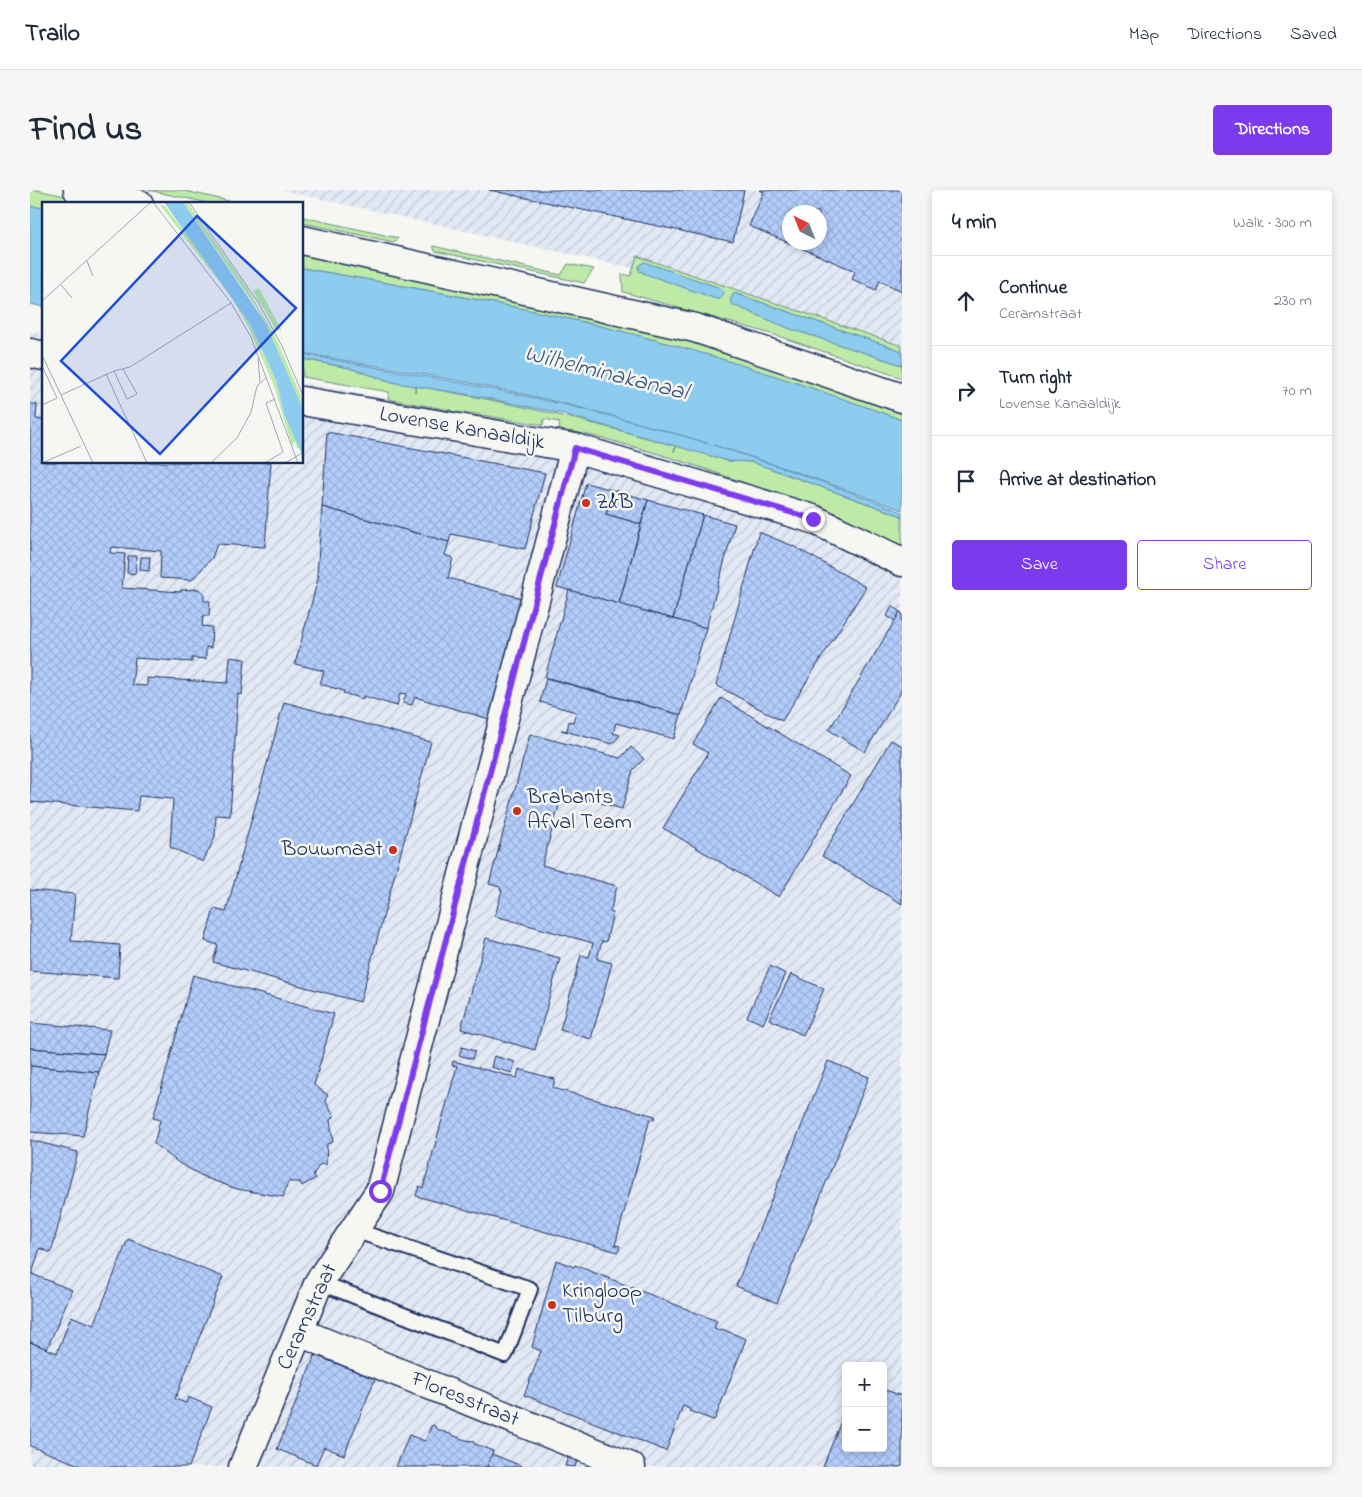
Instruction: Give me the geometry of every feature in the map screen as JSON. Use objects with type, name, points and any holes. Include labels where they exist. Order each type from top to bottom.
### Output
[{"type":"street","points":[[78,190],[130,202]]},
{"type":"street","points":[[304,240],[695,328],[902,398]]},
{"type":"street","name":"Lovense Kanaaldijk","points":[[304,401],[575,448],[813,519],[902,562]]},
{"type":"street","name":"Ceramstraat","points":[[243,1467],[319,1282],[380,1191],[575,448]]},
{"type":"street","name":"Floresstraat","points":[[298,1332],[631,1467]]},
{"type":"lane","points":[[319,1282],[505,1355],[530,1289],[354,1230]]},
{"type":"shaded area","points":[[280,190],[902,190],[902,370],[704,284]]},
{"type":"shaded area","points":[[30,332],[42,334],[42,464],[304,464],[304,383],[726,463],[902,536],[902,1467],[30,1467]]},
{"type":"green space","points":[[30,190],[93,202],[42,202],[42,208],[30,206]]},
{"type":"green space","points":[[148,190],[181,190],[233,202],[204,202]]},
{"type":"green space","points":[[304,217],[398,238],[394,242],[304,223]]},
{"type":"green space","points":[[304,246],[572,304],[902,403],[902,420],[738,364],[654,340],[570,319],[437,292],[304,268]]},
{"type":"green space","points":[[433,246],[561,275],[568,264],[594,269],[584,283],[435,251]]},
{"type":"green space","points":[[637,256],[902,346],[902,351],[737,294],[788,328],[902,365],[902,378],[775,335],[623,292],[622,274],[631,276]],"holes":[[[638,266],[724,292],[720,299],[639,271]]]},
{"type":"green space","points":[[304,359],[349,368],[396,383],[415,385],[415,392],[416,386],[482,398],[611,428],[675,446],[674,452],[677,445],[728,461],[752,462],[902,516],[902,545],[780,496],[698,466],[614,441],[571,431],[570,436],[560,434],[559,422],[544,419],[543,425],[464,412],[463,417],[451,415],[451,410],[388,399],[389,392],[304,377]]},
{"type":"water","points":[[30,206],[42,208],[42,307],[30,304]]},
{"type":"water","points":[[644,262],[718,287],[724,292],[720,299],[716,299],[643,273],[638,266]]},
{"type":"water","name":"Wilhelminakanaal","points":[[304,268],[503,305],[612,329],[738,364],[902,420],[902,510],[820,480],[654,427],[570,405],[437,377],[304,353]]},
{"type":"water","points":[[734,293],[902,351],[902,365],[788,328],[733,305],[730,300]]},
{"type":"water","points":[[304,354],[504,391],[612,416],[738,453],[820,481],[902,512],[902,516],[752,462],[728,461],[563,414],[482,397],[396,383],[349,368],[304,359]]},
{"type":"building","points":[[489,190],[744,190],[733,242]]},
{"type":"building","points":[[759,190],[902,190],[902,291],[880,281],[876,290],[852,279],[855,271],[806,250],[827,250],[827,205],[782,205],[782,240],[749,226],[764,192]]},
{"type":"building","points":[[30,404],[37,404],[36,419],[42,420],[42,464],[271,464],[265,547],[217,544],[212,558],[192,580],[160,578],[161,551],[111,547],[110,553],[125,554],[122,588],[181,592],[181,590],[199,589],[204,593],[204,601],[210,601],[209,616],[203,616],[202,626],[212,627],[211,648],[206,647],[206,659],[192,658],[192,662],[135,658],[132,685],[147,686],[147,678],[228,683],[230,657],[245,659],[242,695],[238,694],[230,816],[216,815],[215,837],[203,862],[170,847],[173,799],[139,796],[137,811],[30,802]]},
{"type":"building","points":[[327,432],[545,473],[525,549],[451,534],[449,542],[322,507]]},
{"type":"building","points":[[586,483],[613,490],[606,514],[641,524],[619,604],[557,587]]},
{"type":"building","points":[[613,490],[648,500],[641,524],[606,514]]},
{"type":"building","points":[[648,500],[703,515],[673,619],[619,604]]},
{"type":"building","points":[[322,507],[449,542],[445,555],[453,558],[448,578],[525,599],[492,720],[415,697],[412,705],[403,703],[406,694],[400,693],[397,706],[363,696],[363,699],[320,684],[324,671],[295,664],[319,575],[317,575]]},
{"type":"building","points":[[703,515],[735,524],[706,628],[673,619]]},
{"type":"building","points":[[759,532],[795,547],[866,587],[782,721],[716,685]]},
{"type":"building","points":[[128,556],[137,556],[135,574],[127,573]]},
{"type":"building","points":[[141,557],[150,557],[149,571],[140,570]]},
{"type":"building","points":[[569,590],[706,628],[681,715],[545,677]]},
{"type":"building","points":[[892,606],[900,612],[895,621],[887,616]]},
{"type":"building","points":[[900,612],[902,613],[902,690],[865,752],[829,730]]},
{"type":"building","points":[[546,678],[681,715],[674,739],[616,723],[613,733],[620,735],[612,744],[561,730],[567,731],[569,721],[573,722],[576,712],[540,702]]},
{"type":"building","points":[[721,698],[851,776],[779,897],[663,828],[708,753],[693,744]]},
{"type":"building","points":[[284,702],[431,742],[360,1002],[213,962],[218,945],[205,941],[214,909],[226,912]]},
{"type":"building","points":[[530,734],[620,758],[631,747],[644,759],[633,770],[622,809],[563,792],[542,865],[617,886],[610,912],[613,913],[606,942],[602,941],[597,959],[612,963],[591,1039],[560,1030],[581,955],[589,957],[593,943],[495,916],[502,890],[500,890],[500,887],[489,884]]},
{"type":"building","points":[[891,740],[902,746],[902,904],[822,856]]},
{"type":"building","points":[[30,890],[75,894],[71,941],[120,945],[118,978],[30,971]]},
{"type":"building","points":[[486,938],[560,958],[535,1050],[461,1029]]},
{"type":"building","points":[[770,966],[786,974],[763,1024],[747,1017]]},
{"type":"building","points":[[791,974],[824,989],[803,1035],[769,1019]]},
{"type":"building","points":[[193,975],[334,1014],[314,1085],[328,1095],[325,1100],[334,1116],[330,1120],[333,1142],[327,1144],[326,1165],[320,1164],[313,1175],[316,1178],[302,1186],[300,1182],[288,1182],[283,1197],[237,1189],[206,1178],[179,1163],[154,1144],[160,1120],[153,1118]]},
{"type":"building","points":[[30,1023],[110,1030],[104,1054],[30,1048]]},
{"type":"building","points":[[462,1047],[475,1051],[472,1059],[459,1055]]},
{"type":"building","points":[[30,1048],[104,1054],[99,1072],[30,1066]]},
{"type":"building","points":[[494,1056],[515,1062],[512,1073],[491,1067]]},
{"type":"building","points":[[453,1061],[517,1078],[519,1069],[555,1079],[553,1088],[655,1116],[654,1120],[650,1119],[615,1245],[620,1246],[618,1252],[416,1196],[419,1186],[423,1188],[457,1066],[452,1065]]},
{"type":"building","points":[[828,1061],[869,1077],[777,1303],[736,1286]]},
{"type":"building","points":[[30,1066],[99,1072],[83,1136],[30,1132]]},
{"type":"building","points":[[30,1140],[78,1152],[51,1253],[40,1248],[32,1274],[72,1290],[47,1349],[30,1342]]},
{"type":"building","points":[[128,1239],[223,1277],[175,1399],[186,1403],[188,1397],[212,1407],[189,1467],[84,1467],[30,1446],[30,1342],[57,1353],[71,1316],[94,1325]]},
{"type":"building","points":[[556,1260],[574,1267],[575,1265],[717,1321],[714,1329],[721,1331],[722,1329],[746,1339],[715,1419],[713,1420],[689,1411],[690,1409],[683,1406],[666,1451],[524,1395],[541,1351],[532,1347]]},
{"type":"building","points":[[315,1355],[375,1379],[344,1455],[324,1447],[316,1465],[277,1449]]},
{"type":"building","points":[[887,1390],[902,1396],[902,1467],[823,1467],[842,1418],[842,1452],[887,1452]]},
{"type":"building","points":[[434,1425],[437,1429],[465,1440],[473,1441],[475,1444],[493,1451],[487,1467],[396,1467],[409,1435],[425,1441],[431,1426]]},
{"type":"building","points":[[492,1454],[524,1467],[487,1467]]},
{"type":"building","points":[[569,1454],[578,1457],[575,1467],[565,1466]]},
{"type":"place","name":"Z&B","points":[[586,503]]},
{"type":"place","name":"Brabants Afval Team","points":[[517,811]]},
{"type":"place","name":"Bouwmaat","points":[[393,850]]},
{"type":"place","name":"Kringloop Tilburg","points":[[552,1305]]},
{"type":"route","points":[[380,1191],[575,448],[813,519]]}]
